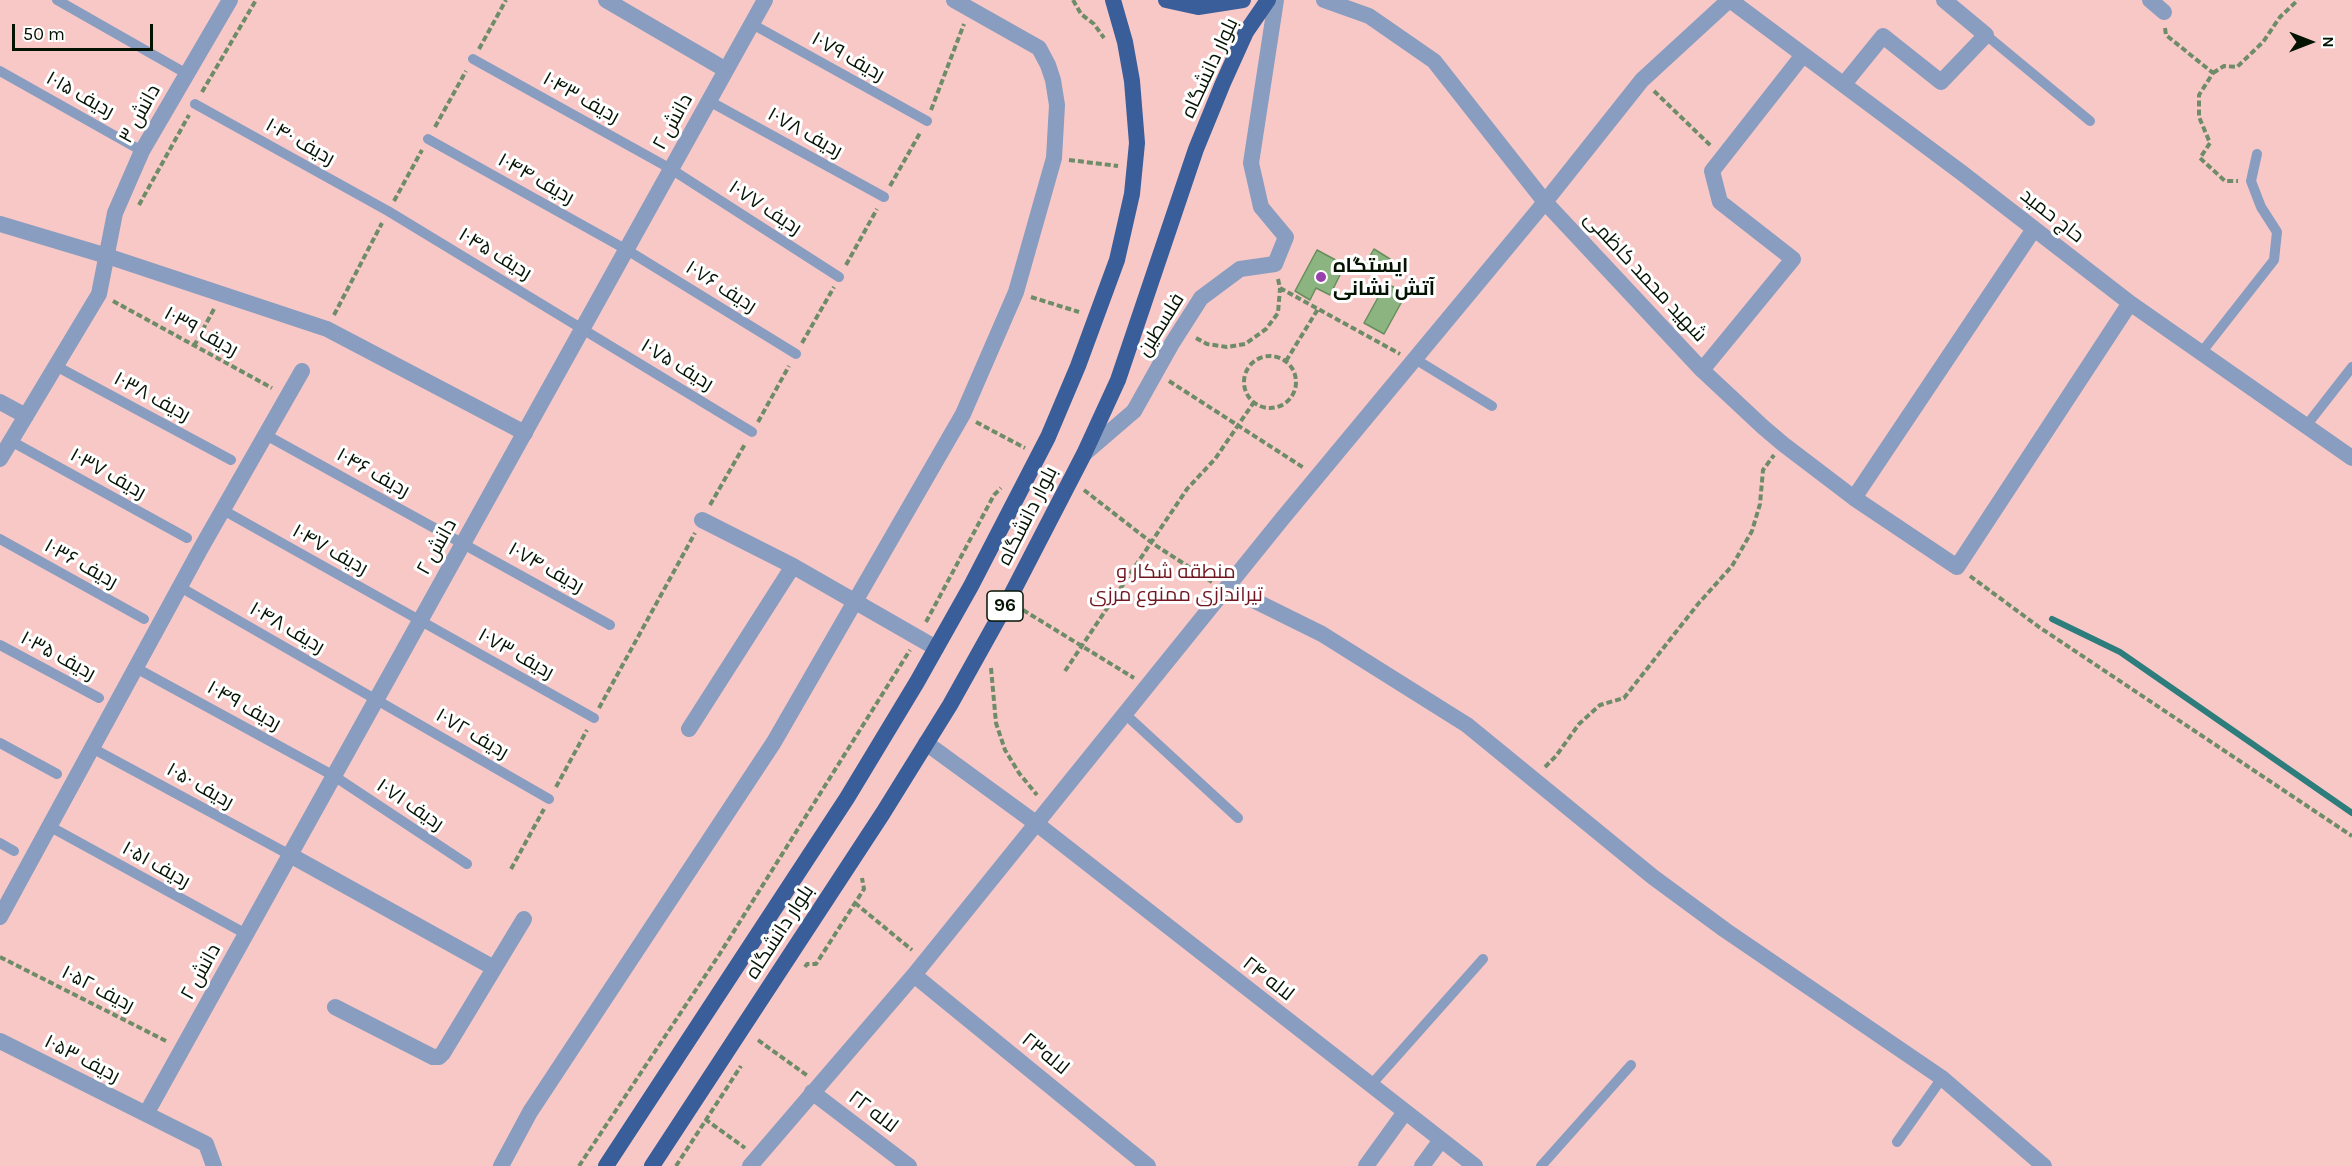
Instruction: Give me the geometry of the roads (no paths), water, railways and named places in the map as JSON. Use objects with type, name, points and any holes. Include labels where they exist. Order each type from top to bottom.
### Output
[{"type":"main road","name":"بلوار دانشگاه","points":[[606,1166],[846,798],[936,648],[1038,456],[1078,366],[1113,271],[1132,194],[1137,143],[1132,81],[1125,42],[1113,0]]},
{"type":"main road","points":[[1166,0],[1198,7],[1243,0]]},
{"type":"main road","name":"بلوار دانشگاه","points":[[652,1166],[883,813],[1008,601],[1084,454],[1118,380],[1196,149],[1246,32],[1268,0]]},
{"type":"street","name":"دانش ۳","points":[[0,459],[99,294],[115,213],[142,151],[230,0]]},
{"type":"street","points":[[606,0],[726,70]]},
{"type":"street","name":"دانش ۲","points":[[146,1114],[765,0]]},
{"type":"street","points":[[501,1166],[530,1112],[774,742],[963,414],[1016,292],[1054,158],[1057,105],[1050,73],[1038,48],[954,0]]},
{"type":"street","name":"فلسطین","points":[[1084,454],[1134,411],[1201,298],[1240,269],[1275,264],[1286,237],[1261,207],[1251,164],[1276,0]]},
{"type":"street","name":"شهید محمد کاظمی","points":[[1324,0],[1369,16],[1434,61],[1545,202],[1702,370],[1783,444],[1854,498],[1957,567],[2130,303]]},
{"type":"street","points":[[758,1163],[816,1088],[926,962],[1227,587],[1545,202],[1642,80],[1730,0]]},
{"type":"street","name":"حاج حمید","points":[[1730,0],[1844,84],[2130,303],[2352,458]]},
{"type":"street","points":[[1844,84],[1883,36],[1941,82],[1986,35],[1944,0]]},
{"type":"street","points":[[2150,0],[2164,12]]},
{"type":"street","points":[[1702,370],[1793,259],[1720,202],[1712,171],[1803,55]]},
{"type":"street","points":[[0,224],[107,256],[327,329],[525,433]]},
{"type":"street","points":[[1854,498],[2034,229]]},
{"type":"street","points":[[0,917],[180,587],[302,371]]},
{"type":"street","points":[[0,402],[26,416]]},
{"type":"street","points":[[702,520],[793,566],[936,648]]},
{"type":"street","points":[[689,729],[793,566]]},
{"type":"street","points":[[1227,587],[1322,634],[1467,725],[1592,829],[1725,930],[1942,1078],[2044,1166]]},
{"type":"street","name":"لاله ۲۴","points":[[926,743],[1037,824],[1475,1166]]},
{"type":"street","points":[[290,855],[494,968]]},
{"type":"street","points":[[335,1007],[433,1057],[439,1057],[524,919]]},
{"type":"street","name":"لاله۲۳","points":[[915,975],[1148,1166]]},
{"type":"street","name":"ردیف ۱۰۵۳","points":[[0,1041],[206,1144],[214,1166]]},
{"type":"street","name":"لاله ۲۲","points":[[816,1088],[909,1166]]},
{"type":"street","points":[[1366,1166],[1405,1112]]},
{"type":"street","points":[[1422,1166],[1441,1140]]},
{"type":"lane","points":[[57,0],[187,74]]},
{"type":"lane","name":"ردیف ۱۰۷۹","points":[[752,24],[927,121]]},
{"type":"lane","points":[[1986,35],[2090,121]]},
{"type":"lane","name":"ردیف ۱۰۴۳","points":[[473,59],[671,169]]},
{"type":"lane","name":"ردیف ۱۰۱۵","points":[[0,71],[142,151]]},
{"type":"lane","name":"ردیف ۱۰۷۸","points":[[709,101],[884,197]]},
{"type":"lane","name":"ردیف ۱۰۴۰","points":[[195,104],[388,211]]},
{"type":"lane","name":"ردیف ۱۰۴۴","points":[[428,139],[627,250]]},
{"type":"lane","points":[[2201,353],[2274,260],[2277,232],[2261,207],[2251,181],[2257,154]]},
{"type":"lane","name":"ردیف ۱۰۷۷","points":[[671,169],[839,277]]},
{"type":"lane","name":"ردیف ۱۰۴۵","points":[[388,211],[583,328]]},
{"type":"lane","name":"ردیف ۱۰۷۶","points":[[627,250],[796,354]]},
{"type":"lane","name":"ردیف ۱۰۷۵","points":[[583,328],[752,432]]},
{"type":"lane","points":[[1415,359],[1492,406]]},
{"type":"lane","name":"ردیف ۱۰۳۸","points":[[56,366],[231,460]]},
{"type":"lane","points":[[2306,426],[2352,367]]},
{"type":"lane","name":"ردیف ۱۰۴۶","points":[[266,435],[464,543]]},
{"type":"lane","name":"ردیف ۱۰۳۷","points":[[10,441],[187,538]]},
{"type":"lane","name":"ردیف ۱۰۴۷","points":[[223,510],[420,621]]},
{"type":"lane","name":"ردیف ۱۰۳۶","points":[[0,539],[144,619]]},
{"type":"lane","name":"ردیف ۱۰۷۴","points":[[464,543],[610,625]]},
{"type":"lane","name":"ردیف ۱۰۴۸","points":[[180,587],[376,700]]},
{"type":"lane","name":"ردیف ۱۰۷۳","points":[[420,621],[594,718]]},
{"type":"lane","name":"ردیف ۱۰۳۵","points":[[0,645],[99,698]]},
{"type":"lane","name":"ردیف ۱۰۴۹","points":[[136,668],[334,776]]},
{"type":"lane","name":"ردیف ۱۰۷۲","points":[[376,700],[549,799]]},
{"type":"lane","points":[[1125,714],[1238,818]]},
{"type":"lane","points":[[0,743],[57,774]]},
{"type":"lane","name":"ردیف ۱۰۵۰","points":[[92,748],[290,855]]},
{"type":"lane","name":"ردیف ۱۰۷۱","points":[[334,776],[467,864]]},
{"type":"lane","name":"ردیف ۱۰۵۱","points":[[49,826],[246,934]]},
{"type":"lane","points":[[0,843],[14,851]]},
{"type":"lane","points":[[1371,1085],[1483,959]]},
{"type":"lane","points":[[1541,1166],[1630,1065]]},
{"type":"lane","points":[[1897,1142],[1942,1078]]},
{"type":"waterway","points":[[2052,619],[2120,652],[2352,813]]},
{"type":"place","name":"ایستگاه آتش نشانی","points":[[1321,277]]},
{"type":"park label","name":"منطقه شکار و تیراندازی ممنوع مرزی","points":[[1176,584]]}]
